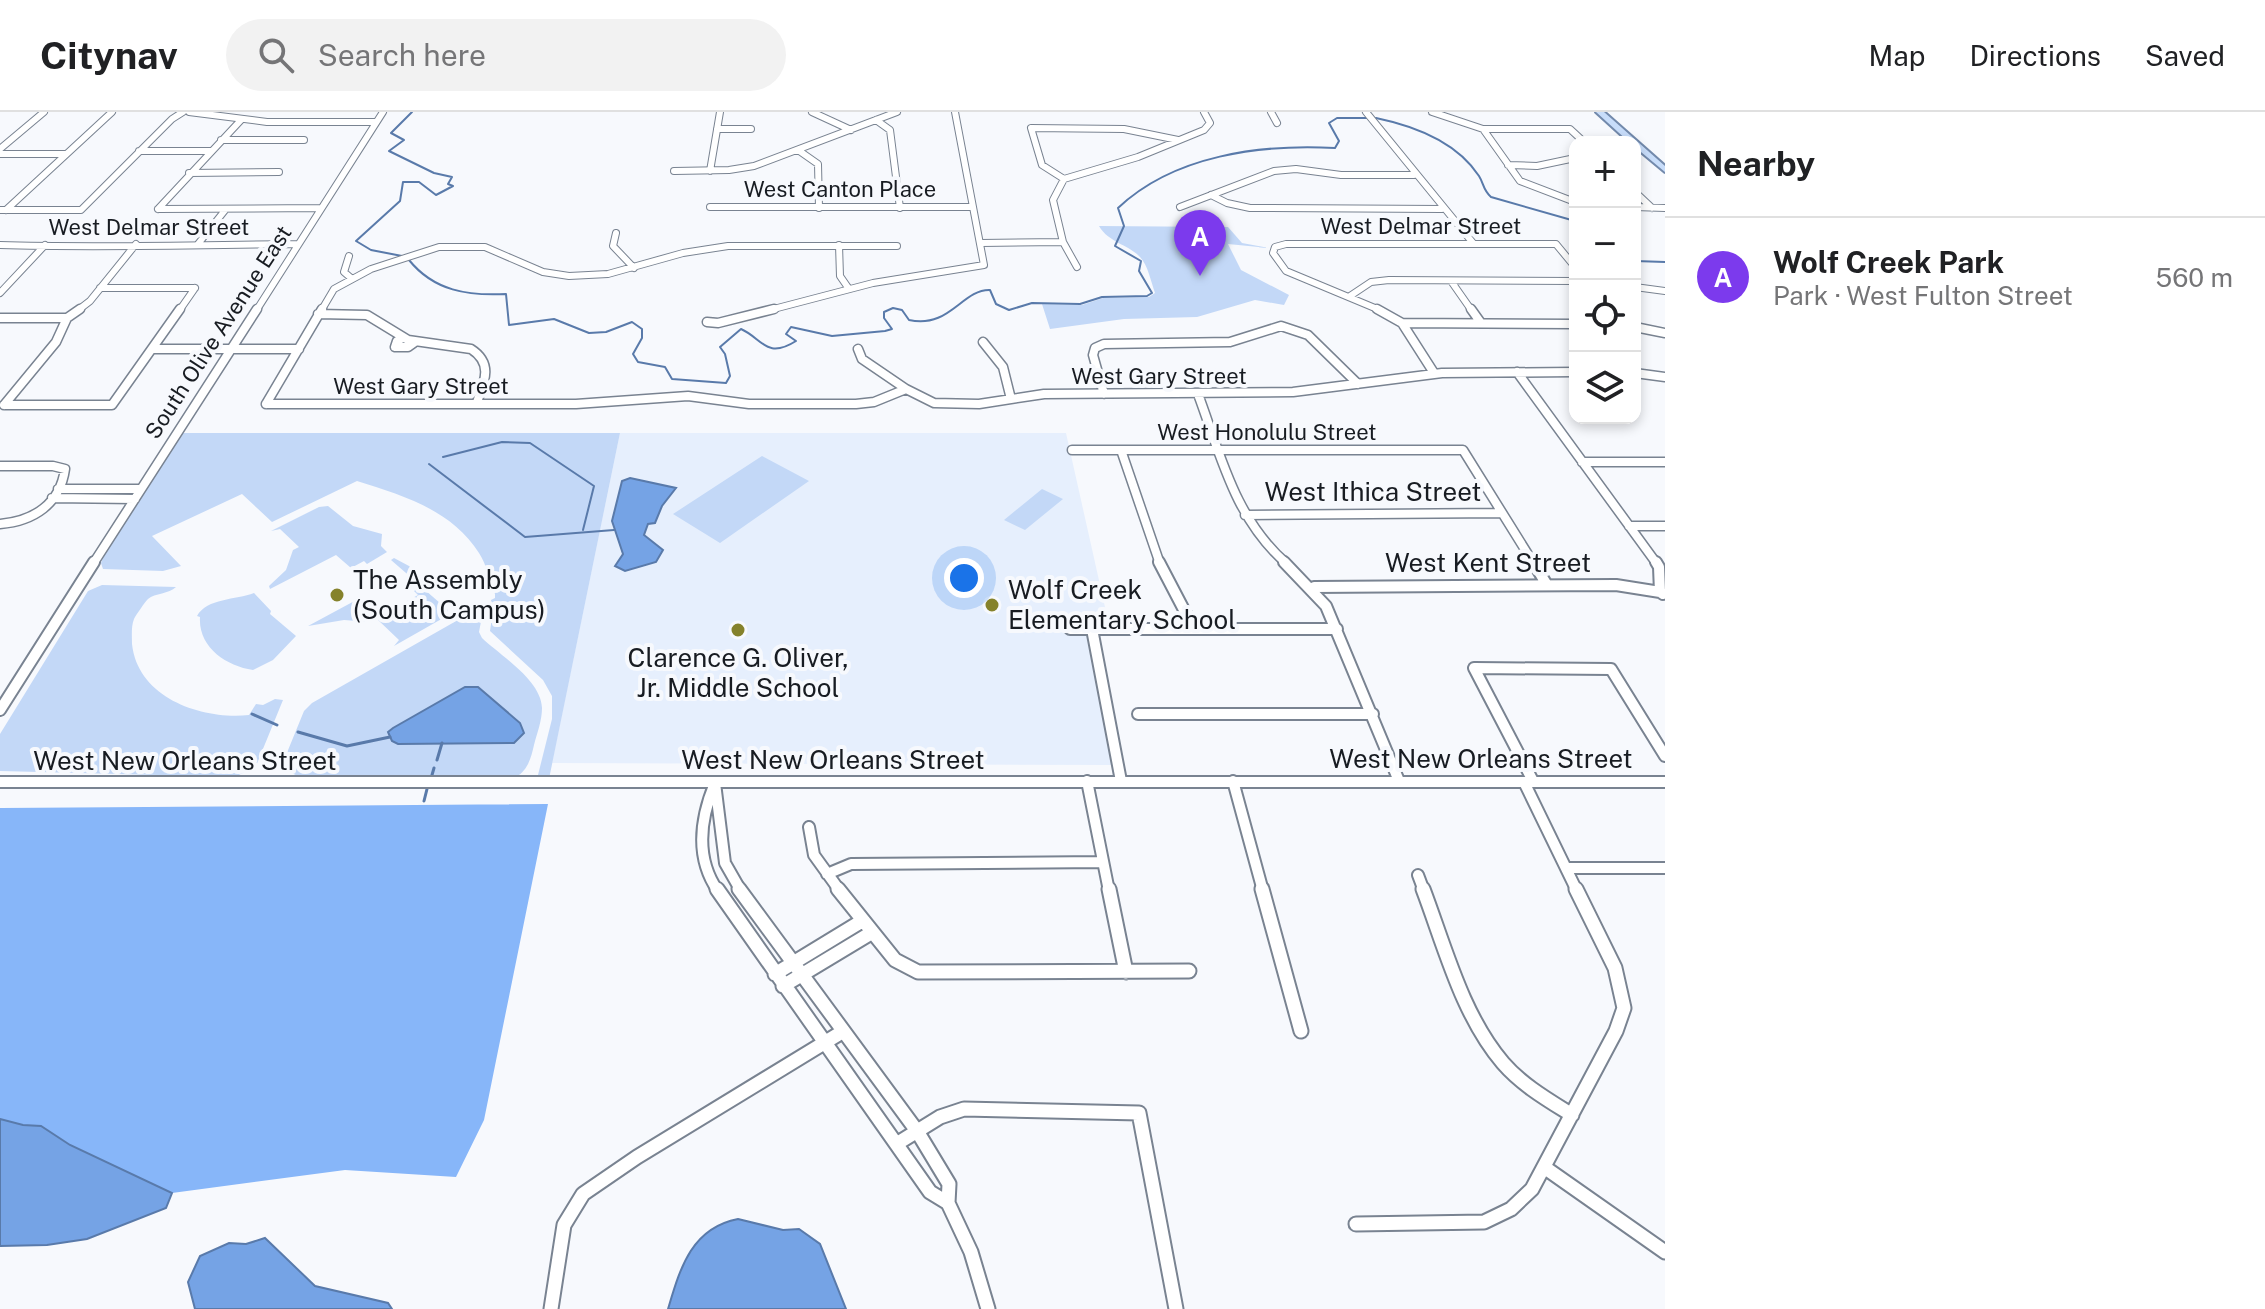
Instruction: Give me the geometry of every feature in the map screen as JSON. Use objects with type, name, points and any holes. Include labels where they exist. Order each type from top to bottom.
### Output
[{"type":"main road","points":[[1600,112],[1626,136]]},
{"type":"main road","points":[[1641,149],[1665,170]]},
{"type":"street","points":[[0,151],[44,112]]},
{"type":"street","points":[[3,210],[112,112]]},
{"type":"street","points":[[3,210],[81,210],[139,151],[186,112],[241,120],[377,121]]},
{"type":"street","name":"South Olive Avenue East","points":[[0,710],[383,112]]},
{"type":"street","points":[[710,171],[720,112]]},
{"type":"street","points":[[812,112],[851,130]]},
{"type":"street","points":[[674,171],[748,168],[897,112]]},
{"type":"street","points":[[707,322],[718,323],[849,289],[955,268],[981,266],[984,262],[981,243],[971,207],[955,112]]},
{"type":"street","points":[[1077,267],[1063,242],[1053,200],[1064,179],[1138,157],[1204,130],[1210,123],[1204,112]]},
{"type":"street","points":[[1271,112],[1277,123]]},
{"type":"street","points":[[1366,112],[1414,175],[1473,243]]},
{"type":"street","points":[[1432,112],[1483,129],[1570,129],[1578,136]]},
{"type":"street","points":[[241,120],[158,209],[321,208]]},
{"type":"street","points":[[876,120],[890,130],[900,208]]},
{"type":"street","points":[[1064,179],[1042,165],[1031,128],[1131,128],[1178,140]]},
{"type":"street","points":[[717,129],[751,129]]},
{"type":"street","points":[[1483,129],[1520,181],[1569,199]]},
{"type":"street","points":[[221,140],[304,140]]},
{"type":"street","points":[[798,150],[818,164],[819,208]]},
{"type":"street","points":[[0,151],[65,154]]},
{"type":"street","points":[[139,151],[211,151]]},
{"type":"street","points":[[1508,165],[1537,166],[1569,159]]},
{"type":"street","points":[[1180,207],[1274,171],[1296,169],[1341,175],[1414,175]]},
{"type":"street","points":[[189,173],[279,172]]},
{"type":"street","points":[[1211,195],[1227,203],[1250,208],[1442,209]]},
{"type":"street","points":[[1641,198],[1652,208]]},
{"type":"street","name":"West Canton Place","points":[[710,207],[971,207]]},
{"type":"street","points":[[1641,207],[1665,208]]},
{"type":"street","points":[[198,244],[226,209]]},
{"type":"street","points":[[616,233],[613,246],[634,268]]},
{"type":"street","points":[[981,243],[1063,242]]},
{"type":"street","points":[[100,288],[195,288],[112,405],[4,405],[56,342],[67,318],[90,301],[100,288],[136,244]]},
{"type":"street","name":"West Delmar Street","points":[[0,245],[90,248],[136,244],[298,244]]},
{"type":"street","name":"West Delmar Street","points":[[1350,296],[1286,271],[1272,250],[1286,244],[1556,244],[1569,260]]},
{"type":"street","points":[[1,290],[45,245]]},
{"type":"street","points":[[152,349],[297,352],[334,289],[351,278],[428,250],[464,245],[492,249],[537,270],[562,276],[600,275],[714,247],[897,246]]},
{"type":"street","points":[[839,245],[840,276],[849,289]]},
{"type":"street","points":[[349,256],[344,272],[351,278]]},
{"type":"street","points":[[1451,281],[1481,323]]},
{"type":"street","points":[[1350,296],[1371,282],[1569,281]]},
{"type":"street","points":[[1641,288],[1665,291]]},
{"type":"street","points":[[1350,296],[1390,314],[1402,323],[1434,373]]},
{"type":"street","points":[[318,314],[378,317],[409,340],[449,344],[477,353],[485,362],[487,372],[477,402]]},
{"type":"street","points":[[0,318],[67,318]]},
{"type":"street","points":[[1402,323],[1569,324]]},
{"type":"street","points":[[1104,394],[1093,355],[1098,346],[1110,343],[1215,343],[1248,337],[1270,327],[1294,328],[1320,343],[1358,384]]},
{"type":"street","points":[[1641,328],[1665,333]]},
{"type":"street","points":[[983,342],[1003,367],[1011,399]]},
{"type":"street","points":[[858,349],[862,359],[906,389]]},
{"type":"street","name":"West Gary Street","points":[[297,352],[266,404],[477,402],[600,406],[664,401],[727,406],[866,403],[906,389],[923,400],[945,404],[979,404],[1035,395],[1278,393],[1434,373],[1569,372]]},
{"type":"street","points":[[1517,372],[1659,567],[1663,594]]},
{"type":"street","points":[[1641,374],[1665,377]]},
{"type":"street","points":[[1198,394],[1245,515],[1267,546],[1314,587],[1337,629],[1399,781]]},
{"type":"street","name":"West Honolulu Street","points":[[1072,450],[1463,450],[1502,513]]},
{"type":"street","points":[[1121,450],[1154,553],[1194,629]]},
{"type":"street","points":[[1582,462],[1665,462]]},
{"type":"street","points":[[0,466],[53,466],[65,469],[65,479],[43,512],[28,521],[0,524]]},
{"type":"street","points":[[58,489],[141,489]]},
{"type":"street","points":[[52,498],[135,499]]},
{"type":"street","points":[[1502,513],[1547,585]]},
{"type":"street","name":"West Ithica Street","points":[[1245,515],[1502,513]]},
{"type":"street","points":[[1629,526],[1665,526]]},
{"type":"street","name":"West Kent Street","points":[[1314,587],[1631,586],[1663,594]]},
{"type":"street","points":[[1070,629],[1337,629]]},
{"type":"street","points":[[1092,629],[1121,781]]},
{"type":"street","points":[[1356,1224],[1484,1222],[1511,1209],[1532,1189],[1616,1031],[1624,1008],[1615,968],[1474,668],[1611,669],[1665,756]]},
{"type":"street","points":[[1138,714],[1373,714]]},
{"type":"street","points":[[1087,781],[1126,972]]},
{"type":"street","points":[[1233,781],[1301,1031]]},
{"type":"street","name":"West New Orleans Street","points":[[0,782],[1665,782]]},
{"type":"street","points":[[715,783],[721,805],[721,855],[742,893],[917,1131],[949,1184],[948,1203],[971,1252],[988,1309]]},
{"type":"street","points":[[715,783],[704,805],[702,855],[705,872],[930,1192],[948,1203]]},
{"type":"street","points":[[809,827],[814,855],[871,933],[895,960],[918,972],[1189,971]]},
{"type":"street","points":[[702,855],[721,855]]},
{"type":"street","points":[[827,874],[851,864],[1103,862]]},
{"type":"street","points":[[1568,868],[1665,868]]},
{"type":"street","points":[[1418,875],[1482,1035],[1523,1083],[1572,1115]]},
{"type":"street","points":[[775,974],[862,921]]},
{"type":"street","points":[[783,986],[871,933]]},
{"type":"street","points":[[829,941],[838,953]]},
{"type":"street","points":[[551,1309],[564,1225],[583,1194],[637,1157],[842,1032]]},
{"type":"street","points":[[898,1143],[940,1117],[964,1109],[1139,1113],[1176,1309]]},
{"type":"street","points":[[1544,1167],[1665,1252]]},
{"type":"shaded area","points":[[1099,226],[1228,227],[1242,243],[1269,248],[1228,244],[1241,270],[1289,295],[1284,305],[1255,300],[1197,317],[1124,319],[1050,329],[1042,304],[1082,305],[1103,298],[1149,297],[1155,293],[1143,260],[1108,236]]},
{"type":"shaded area","points":[[180,433],[620,433],[549,779],[538,775],[552,719],[552,696],[543,680],[490,631],[491,600],[495,594],[479,553],[455,526],[425,506],[357,481],[272,522],[242,494],[152,536],[181,566],[163,571],[103,569],[101,563],[107,548]]},
{"type":"shaded area","points":[[620,433],[1066,433],[1109,625],[1086,626],[1113,765],[552,763]]},
{"type":"shaded area","points":[[762,456],[809,481],[720,543],[673,514]]},
{"type":"shaded area","points":[[630,478],[676,488],[662,506],[655,523],[648,524],[644,535],[663,550],[656,562],[625,571],[615,566],[623,554],[612,521],[622,481]]},
{"type":"shaded area","points":[[1042,489],[1063,499],[1025,530],[1004,520]]},
{"type":"shaded area","points":[[328,506],[353,526],[382,534],[381,546],[387,552],[367,564],[364,561],[351,568],[336,555],[270,589],[269,586],[286,570],[293,550],[299,547],[280,529],[271,531],[319,507]]},
{"type":"shaded area","points":[[394,558],[424,579],[425,590],[448,610],[445,617],[394,646],[399,640],[377,619],[308,626],[360,598],[366,603],[370,601],[380,610],[389,605],[393,609],[418,595],[414,591],[421,586],[391,560]]},
{"type":"shaded area","points":[[102,585],[176,587],[148,599],[132,625],[132,644],[137,663],[146,679],[160,692],[193,709],[231,716],[249,715],[256,704],[283,700],[256,766],[235,777],[0,771],[0,734],[88,591]]},
{"type":"shaded area","points":[[254,593],[271,611],[270,614],[296,636],[273,660],[253,670],[233,664],[216,653],[204,637],[200,617],[197,616],[215,603]]},
{"type":"shaded area","points":[[479,608],[483,611],[479,632],[482,638],[528,678],[540,698],[539,727],[530,759],[520,774],[516,777],[302,778],[285,770],[284,760],[304,711],[312,703]]},
{"type":"shaded area","points":[[465,687],[478,687],[520,723],[524,733],[514,743],[398,744],[392,741],[388,732],[393,728]]},
{"type":"shaded area","points":[[548,804],[484,1120],[456,1177],[345,1170],[172,1193],[70,1145],[41,1126],[0,1119],[0,808]]},
{"type":"shaded area","points":[[0,1119],[41,1126],[70,1145],[172,1193],[166,1208],[87,1239],[47,1245],[0,1246]]},
{"type":"shaded area","points":[[738,1219],[783,1230],[799,1229],[820,1244],[846,1309],[668,1309],[683,1265],[698,1241],[709,1231]]},
{"type":"shaded area","points":[[265,1238],[315,1286],[388,1303],[392,1309],[195,1309],[188,1282],[200,1256],[229,1243],[246,1244]]},
{"type":"waterway","points":[[402,256],[371,250],[356,241],[400,201],[403,182],[419,182],[436,195],[453,186],[448,184],[452,177],[434,173],[389,151],[404,140],[391,133],[412,112]]},
{"type":"waterway","points":[[409,260],[429,279],[441,285],[478,294],[506,294],[509,325],[554,319],[589,333],[606,332],[632,322],[642,329],[642,338],[633,354],[638,362],[665,367],[672,379],[726,383],[730,376],[725,354],[720,347],[741,329],[765,346],[778,348],[796,341],[786,334],[791,327],[832,336],[885,331],[892,329],[884,318],[884,312],[893,308],[902,310],[909,320],[935,319],[980,291],[990,290],[996,304],[1009,310],[1032,303],[1080,304],[1102,297],[1147,296],[1152,293],[1139,271],[1141,261],[1115,246],[1124,226],[1118,208],[1140,190],[1165,176],[1220,157],[1278,148],[1335,148],[1339,141],[1329,123],[1337,118],[1367,118]]},
{"type":"waterway","points":[[1376,118],[1420,131],[1447,144],[1470,164],[1491,197],[1569,219]]},
{"type":"waterway","points":[[1641,261],[1665,262]]},
{"type":"waterway","points":[[443,457],[502,442],[530,443],[594,486],[583,530]]},
{"type":"waterway","points":[[429,464],[525,537],[614,530]]},
{"type":"waterway","points":[[252,714],[277,725]]},
{"type":"waterway","points":[[298,732],[347,746],[390,737]]},
{"type":"waterway","points":[[437,760],[442,743]]},
{"type":"waterway","points":[[432,775],[434,768]]},
{"type":"waterway","points":[[424,801],[427,789]]},
{"type":"place","name":"Wolf Creek Park","points":[[1200,276]]},
{"type":"place","name":"The Assembly (South Campus)","points":[[337,595]]},
{"type":"place","name":"Wolf Creek Elementary School","points":[[992,605]]},
{"type":"place","name":"Clarence G. Oliver, Jr. Middle School","points":[[738,630]]}]
